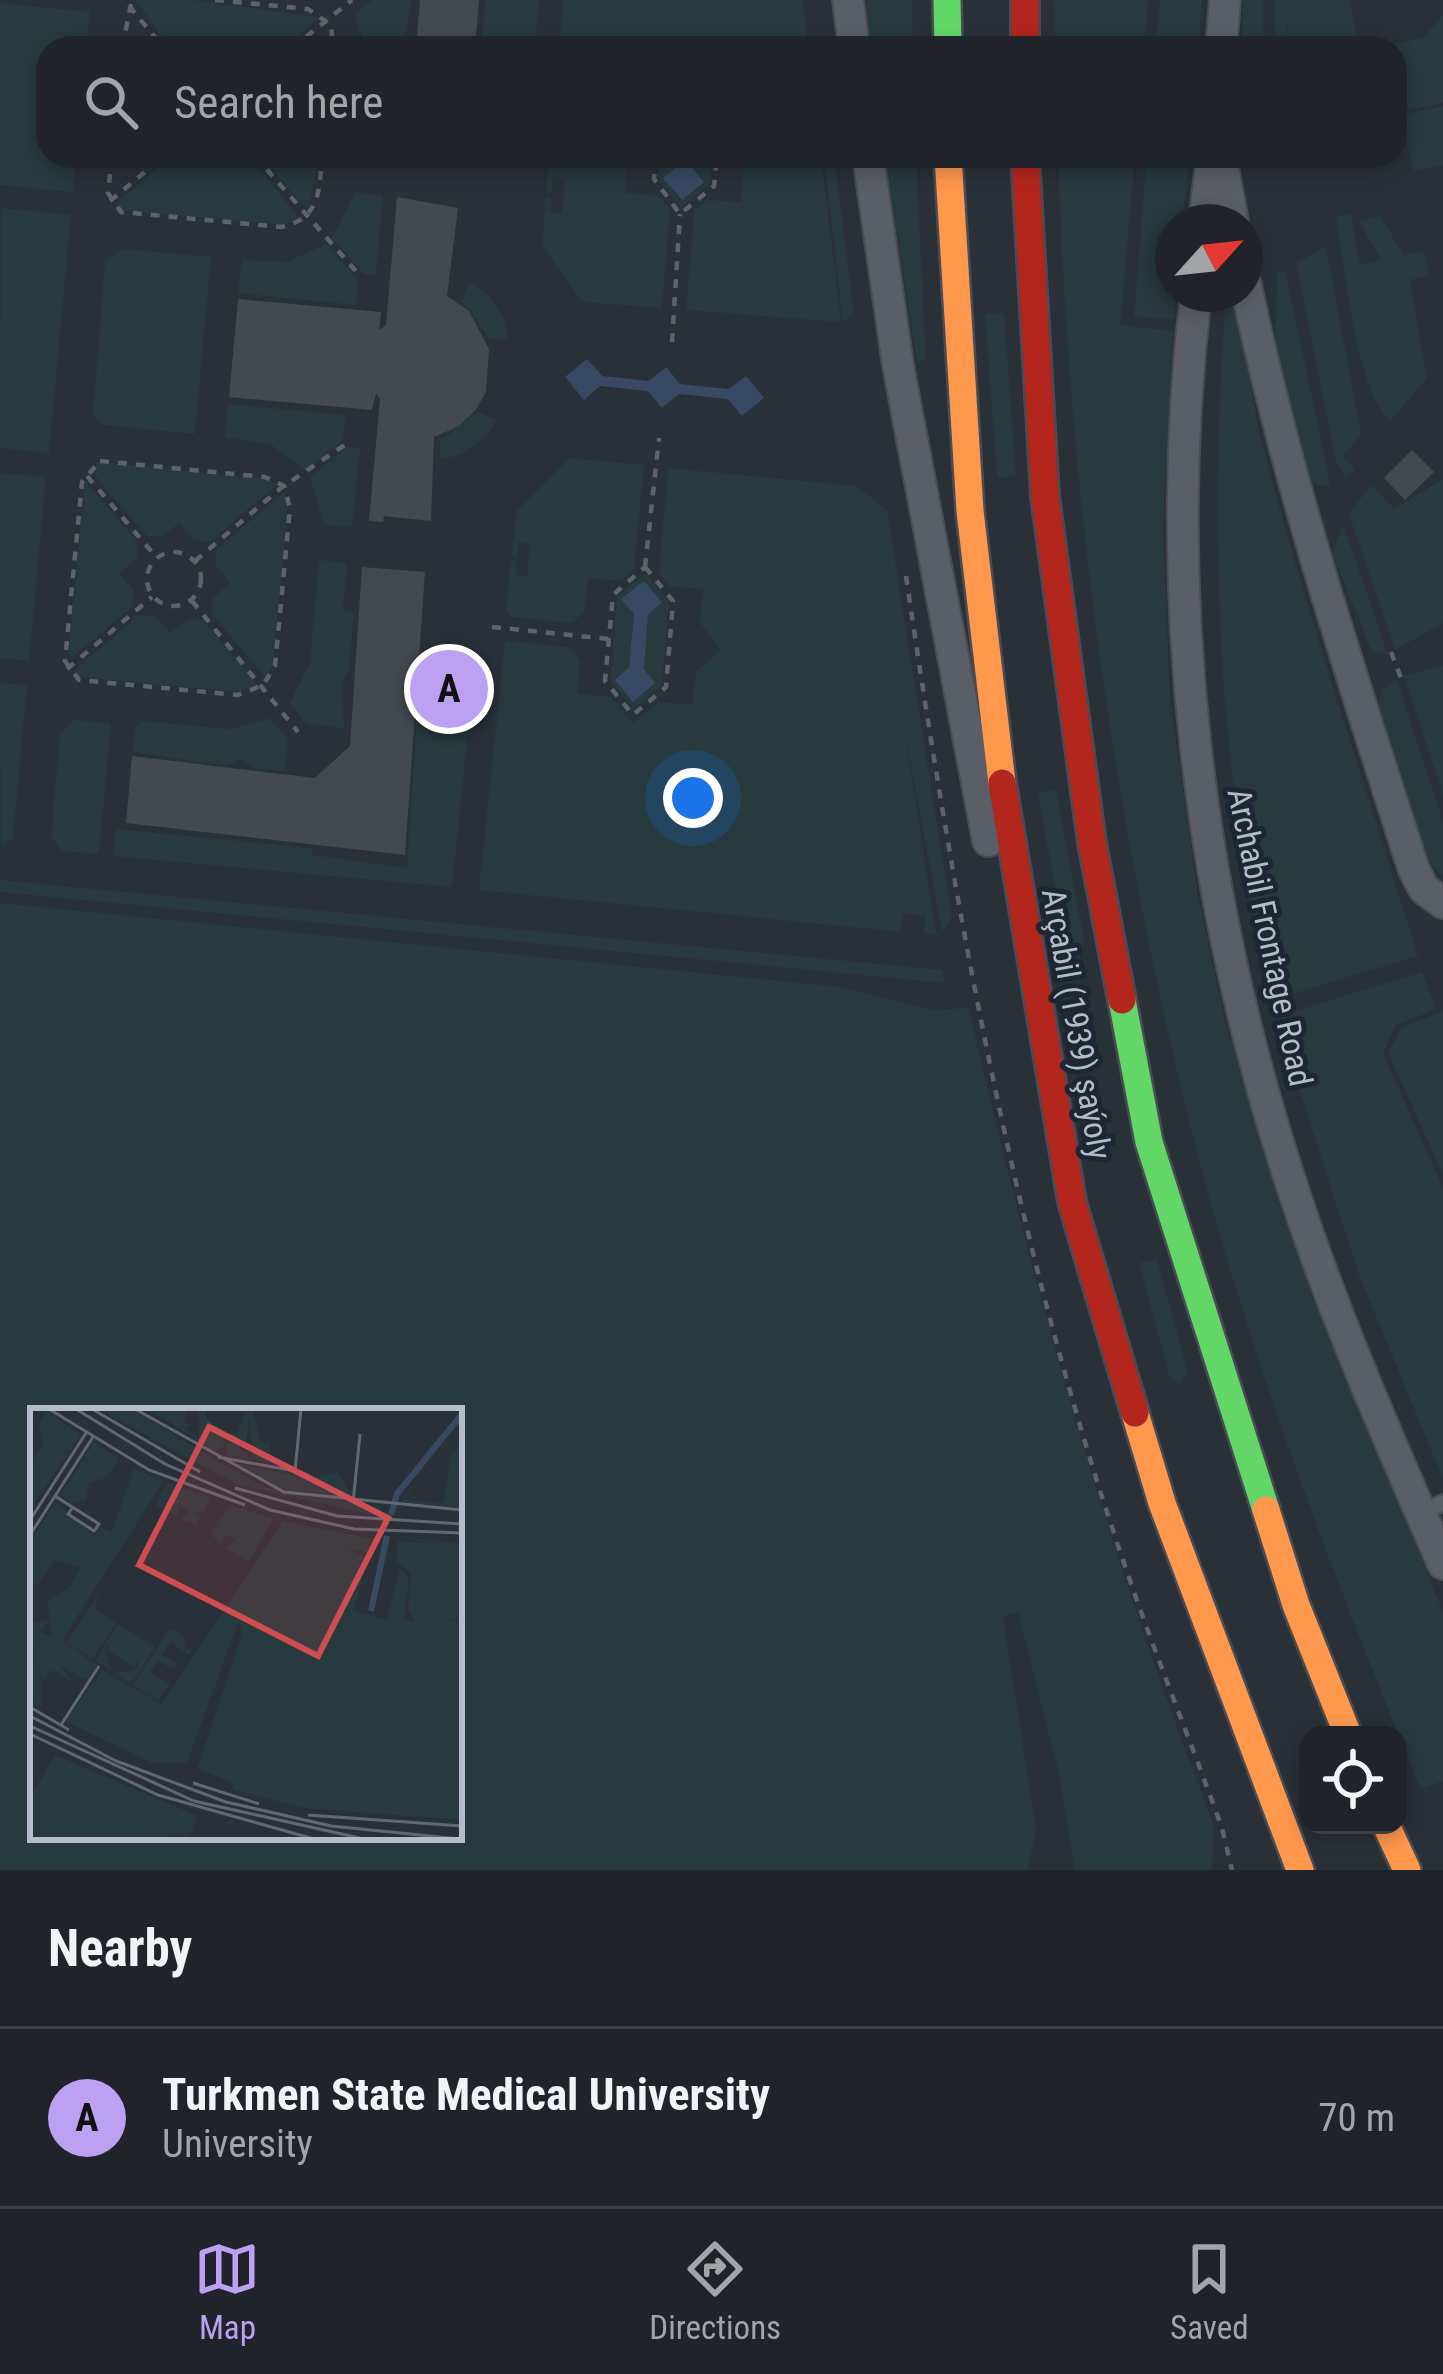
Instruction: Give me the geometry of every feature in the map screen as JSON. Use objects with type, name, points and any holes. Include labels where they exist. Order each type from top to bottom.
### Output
[{"type":"main road","points":[[947,0],[947,36]]},
{"type":"main road","points":[[1025,0],[1025,36]]},
{"type":"main road","name":"Arçabil (1939) şaýoly","points":[[949,168],[975,557],[1011,857],[1072,1202],[1162,1503],[1294,1858]]},
{"type":"main road","name":"Arçabil (1939) şaýoly","points":[[1026,168],[1046,496],[1092,843],[1149,1142],[1296,1604],[1344,1726]]},
{"type":"main road","points":[[1390,1834],[1407,1870]]},
{"type":"street","points":[[848,0],[852,36]]},
{"type":"street","points":[[1222,36],[1225,0]]},
{"type":"street","points":[[870,168],[898,365],[956,681],[1010,952],[1072,1202]]},
{"type":"street","points":[[1206,204],[1211,168]]},
{"type":"street","points":[[1223,168],[1230,204]]},
{"type":"street","name":"Archabil Frontage Road","points":[[1195,312],[1182,466],[1183,552],[1190,692],[1218,890],[1260,1078],[1294,1194],[1432,1508],[1443,1564]]},
{"type":"street","points":[[1252,312],[1283,446],[1327,599],[1414,870],[1424,889],[1443,903]]},
{"type":"path","points":[[215,0],[308,9],[327,18]]},
{"type":"path","points":[[306,36],[352,0]]},
{"type":"path","points":[[124,36],[130,3]]},
{"type":"path","points":[[130,3],[155,36]]},
{"type":"path","points":[[327,18],[331,36]]},
{"type":"path","points":[[110,201],[111,168]]},
{"type":"path","points":[[110,201],[150,168]]},
{"type":"path","points":[[265,168],[361,277]]},
{"type":"path","points":[[110,201],[122,212],[281,227],[307,217],[318,198],[321,168]]},
{"type":"path","points":[[655,168],[654,179],[680,214],[672,342]]},
{"type":"path","points":[[680,214],[714,186],[715,168]]},
{"type":"path","points":[[645,567],[674,601],[666,687],[633,716],[605,681],[613,595],[645,567],[659,438]]},
{"type":"path","points":[[195,561],[284,486],[346,444]]},
{"type":"path","points":[[100,461],[265,477],[284,486],[290,508],[275,666],[263,685],[238,695],[79,680],[67,669],[86,474],[100,461]]},
{"type":"path","points":[[86,474],[157,559]]},
{"type":"path","points":[[152,597],[147,573],[157,559],[174,552],[195,561]]},
{"type":"path","points":[[152,597],[174,608],[192,601],[202,586],[195,561]]},
{"type":"path","points":[[67,669],[152,597]]},
{"type":"path","points":[[192,601],[298,731]]},
{"type":"path","points":[[492,627],[609,639]]},
{"type":"path","points":[[1391,652],[1400,679]]},
{"type":"green space","points":[[135,0],[191,0],[320,17],[297,36],[162,36]]},
{"type":"green space","points":[[372,0],[412,0],[404,36],[362,36],[354,14]]},
{"type":"green space","points":[[485,0],[539,0],[536,36],[482,36]]},
{"type":"green space","points":[[563,0],[803,0],[807,36],[560,36]]},
{"type":"green space","points":[[866,0],[912,0],[913,36],[870,36]]},
{"type":"green space","points":[[1054,0],[1148,0],[1145,36],[1055,36]]},
{"type":"green space","points":[[1160,0],[1202,0],[1199,36],[1157,36]]},
{"type":"green space","points":[[1243,0],[1263,0],[1263,36],[1242,36]]},
{"type":"green space","points":[[1275,0],[1350,0],[1357,36],[1288,36],[1288,20],[1287,36],[1275,36]]},
{"type":"green space","points":[[0,3],[90,12],[87,36],[36,36],[36,168],[75,168],[73,192],[0,185]]},
{"type":"green space","points":[[1443,15],[1443,103],[1407,110],[1407,41],[1423,38]]},
{"type":"green space","points":[[1443,106],[1443,165],[1413,171],[1407,114]]},
{"type":"green space","points":[[158,168],[258,168],[300,218],[283,225],[122,210],[115,204]]},
{"type":"green space","points":[[272,168],[317,168],[308,211]]},
{"type":"green space","points":[[548,168],[625,168],[626,193],[659,196],[670,209],[662,308],[582,302],[542,245],[546,198],[551,198],[550,213],[562,214],[565,179],[553,177],[552,192],[546,191]]},
{"type":"green space","points":[[659,168],[676,168],[664,178],[681,200],[690,168],[712,168],[710,183],[681,208],[658,178]]},
{"type":"green space","points":[[822,168],[841,322],[686,310],[694,211],[707,200],[741,202],[744,169]]},
{"type":"green space","points":[[825,168],[836,168],[854,314],[843,322]]},
{"type":"green space","points":[[887,168],[917,168],[926,360],[917,362]]},
{"type":"green space","points":[[1058,168],[1134,168],[1120,325],[1173,331],[1163,525],[1170,700],[1198,896],[1225,1020],[1283,1216],[1443,1612],[1443,1781],[1421,1789],[1407,1755],[1407,1726],[1395,1726],[1260,1366],[1185,1105],[1134,871],[1114,752],[1071,396]]},
{"type":"green space","points":[[1146,168],[1188,168],[1185,204],[1155,204],[1155,312],[1175,312],[1175,319],[1134,316]]},
{"type":"green space","points":[[355,193],[383,196],[376,275],[364,274],[332,238]]},
{"type":"green space","points":[[1,208],[71,215],[49,453],[0,448]]},
{"type":"green space","points":[[1351,214],[1360,265],[1381,260],[1359,221],[1381,216],[1403,255],[1424,251],[1429,275],[1410,280],[1427,378],[1390,421],[1368,383],[1353,325],[1336,216]]},
{"type":"green space","points":[[326,244],[358,280],[356,305],[238,293],[242,260],[287,262]]},
{"type":"green space","points":[[1326,246],[1361,434],[1343,456],[1355,470],[1346,477],[1336,462],[1296,263]]},
{"type":"green space","points":[[122,249],[211,257],[195,434],[104,425],[93,416],[105,261]]},
{"type":"green space","points":[[1285,270],[1331,487],[1313,484],[1306,471],[1275,341],[1277,274]]},
{"type":"green space","points":[[469,282],[497,306],[507,340],[490,339],[462,301]]},
{"type":"green space","points":[[1225,312],[1235,312],[1262,443],[1298,572],[1418,956],[1271,1000],[1228,737],[1218,561]]},
{"type":"green space","points":[[1004,313],[1016,476],[997,478],[985,314]]},
{"type":"green space","points":[[228,404],[346,415],[343,440],[305,470],[270,444],[225,437]]},
{"type":"green space","points":[[478,412],[497,419],[487,433],[465,452],[440,458],[440,441]]},
{"type":"green space","points":[[348,447],[360,448],[352,527],[324,525],[310,477]]},
{"type":"green space","points":[[569,458],[644,465],[634,570],[621,581],[588,578],[584,612],[572,623],[512,617],[506,611],[511,561],[516,561],[516,575],[527,576],[530,544],[518,542],[517,556],[512,555],[516,512]]},
{"type":"green space","points":[[99,462],[278,484],[209,542],[194,540],[179,523],[162,537],[147,536],[91,471]]},
{"type":"green space","points":[[668,468],[856,486],[887,510],[952,919],[942,932],[904,727],[936,934],[924,934],[925,915],[903,914],[901,932],[479,890],[505,641],[569,647],[580,660],[577,694],[611,697],[633,723],[659,702],[692,705],[696,671],[721,650],[700,623],[703,589],[669,586],[659,573]]},
{"type":"green space","points":[[0,473],[46,477],[29,661],[0,658]]},
{"type":"green space","points":[[1443,479],[1443,623],[1395,650],[1349,514],[1371,485],[1394,509]]},
{"type":"green space","points":[[85,480],[138,543],[137,558],[119,573],[134,591],[133,606],[68,661]]},
{"type":"green space","points":[[284,492],[288,506],[273,665],[266,678],[211,613],[213,598],[230,583],[215,565],[216,550]]},
{"type":"green space","points":[[1343,524],[1385,655],[1371,650],[1332,553]]},
{"type":"green space","points":[[319,560],[347,563],[343,610],[354,612],[349,669],[342,684],[344,728],[307,724],[290,703],[310,663]]},
{"type":"green space","points":[[645,573],[669,602],[662,685],[633,709],[610,680],[617,597]],"holes":[[[634,614],[648,614],[644,669],[655,683],[615,680],[629,668]]]},
{"type":"green space","points":[[140,615],[155,616],[170,633],[188,619],[203,620],[258,686],[241,692],[80,677],[73,671]]},
{"type":"green space","points":[[1443,665],[1443,795],[1404,676]]},
{"type":"green space","points":[[420,669],[474,674],[452,887],[113,856],[115,829],[312,848],[312,855],[407,868]]},
{"type":"green space","points":[[1397,680],[1443,822],[1443,875],[1424,857],[1376,710],[1383,689]]},
{"type":"green space","points":[[0,683],[27,685],[13,839],[1,847]]},
{"type":"green space","points":[[270,718],[288,739],[285,771],[257,769],[241,759],[224,766],[133,752],[135,728],[142,721],[230,729]]},
{"type":"green space","points":[[74,720],[111,724],[99,854],[62,851],[51,837],[60,733]]},
{"type":"green space","points":[[1056,790],[1085,945],[1066,949],[1038,793]]},
{"type":"green space","points":[[0,880],[942,970],[945,983],[0,892]]},
{"type":"green space","points":[[0,903],[841,987],[932,1010],[969,1008],[1019,1216],[1076,1421],[1141,1624],[1214,1825],[1212,1870],[1075,1870],[1060,1778],[1018,1612],[1003,1616],[1036,1829],[1028,1870],[0,1870]]},
{"type":"green space","points":[[1422,972],[1436,1009],[1396,1025],[1383,1053],[1443,1188],[1443,1479],[1359,1275],[1276,1017]]},
{"type":"green space","points":[[1443,1011],[1443,1174],[1388,1053],[1401,1028]]},
{"type":"green space","points":[[1157,1259],[1188,1373],[1179,1384],[1170,1378],[1139,1263]]},
{"type":"water","points":[[676,168],[692,168],[704,182],[682,200],[663,178]]},
{"type":"water","points":[[587,359],[602,376],[649,381],[666,367],[680,384],[729,389],[746,376],[764,398],[742,416],[728,399],[679,394],[662,408],[648,391],[600,386],[584,400],[565,377]]},
{"type":"water","points":[[644,581],[662,602],[648,615],[644,669],[655,683],[633,702],[615,680],[629,667],[634,614],[621,599]]},
{"type":"building","points":[[420,0],[479,0],[476,36],[417,36]]},
{"type":"building","points":[[397,197],[458,208],[447,296],[469,311],[489,349],[486,392],[475,411],[459,426],[434,437],[431,521],[384,516],[383,522],[369,521],[380,399],[376,393],[372,410],[229,397],[238,299],[381,312],[379,330],[386,325]]},
{"type":"building","points":[[1412,450],[1434,472],[1405,500],[1384,478]]},
{"type":"building","points":[[362,567],[425,572],[405,855],[126,823],[132,756],[315,778],[350,746]]},
{"type":"traffic: fast","points":[[947,0],[948,36]]},
{"type":"traffic: fast","points":[[1122,1000],[1149,1142],[1266,1510]]},
{"type":"traffic: slow","points":[[949,168],[970,511],[1002,783]]},
{"type":"traffic: slow","points":[[1135,1413],[1162,1503],[1300,1870]]},
{"type":"traffic: slow","points":[[1266,1510],[1296,1605],[1344,1726]]},
{"type":"traffic: slow","points":[[1390,1834],[1407,1870]]},
{"type":"traffic: jam","points":[[1025,0],[1025,36]]},
{"type":"traffic: jam","points":[[1026,168],[1045,496],[1092,843],[1122,1000]]},
{"type":"traffic: jam","points":[[1002,783],[1072,1202],[1135,1413]]},
{"type":"place","name":"Turkmen State Medical University","points":[[449,689]]}]
